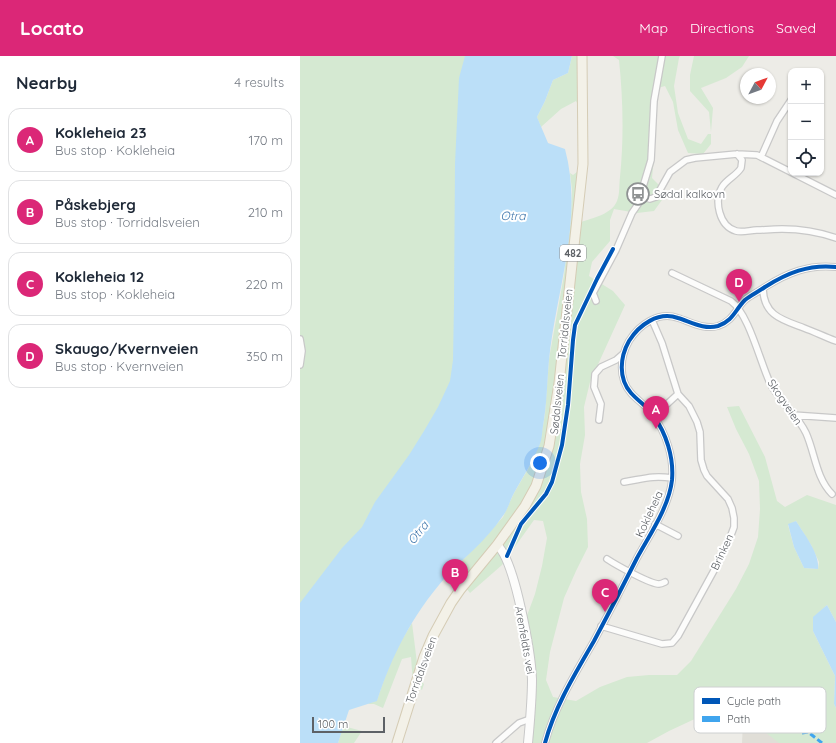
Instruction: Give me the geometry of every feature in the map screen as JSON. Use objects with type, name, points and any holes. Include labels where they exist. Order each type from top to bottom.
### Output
[{"type":"main road","name":"Torridalsveien","points":[[397,743],[424,658],[433,636],[460,590],[495,548],[517,518],[536,486],[548,448],[552,431],[565,329],[583,164],[582,56]]},
{"type":"street","points":[[596,301],[593,293],[616,250],[632,213],[643,197],[642,190],[651,160],[654,102],[662,56]]},
{"type":"street","points":[[761,157],[777,121],[788,104]]},
{"type":"street","points":[[643,197],[650,199],[656,197],[670,172],[686,160],[737,154],[753,154],[761,157],[836,195]]},
{"type":"street","points":[[737,154],[742,160],[742,166],[738,172],[723,185],[719,199],[720,215],[731,228],[739,232],[782,229],[798,230],[823,234],[836,238]]},
{"type":"street","name":"Kokleheia","points":[[544,743],[562,698],[602,626],[669,496],[672,478],[670,451],[653,415],[627,388],[622,370],[624,353],[629,342],[637,331],[652,320],[660,317],[672,316],[702,326],[713,327],[723,324],[731,319],[749,297],[783,276],[797,270],[814,266],[836,267]]},
{"type":"street","points":[[672,273],[730,301],[739,308]]},
{"type":"street","points":[[763,289],[767,304],[776,316],[787,322],[836,341]]},
{"type":"street","name":"Skogveien","points":[[739,308],[753,337],[770,382],[781,400],[804,430],[823,483],[832,494]]},
{"type":"street","name":"Brinken","points":[[602,626],[662,644],[672,643],[678,636],[732,535],[734,522],[732,508],[725,495],[705,473],[701,460],[700,432],[697,422],[689,406],[678,394],[662,342],[652,320]]},
{"type":"street","points":[[300,339],[302,351],[300,365]]},
{"type":"street","name":"Kokleheia","points":[[599,420],[602,404],[594,387],[595,374],[601,367],[616,360],[624,353]]},
{"type":"street","points":[[653,415],[666,406],[678,394]]},
{"type":"street","points":[[793,415],[836,418]]},
{"type":"street","name":"Kokleheia","points":[[624,482],[651,476],[672,478]]},
{"type":"street","name":"Kokleheia","points":[[655,524],[678,536]]},
{"type":"street","name":"Arenfeldts vei","points":[[495,548],[507,562],[510,569],[529,651],[532,678],[528,743]]},
{"type":"street","points":[[607,559],[651,582],[659,584],[665,582]]},
{"type":"street","points":[[496,743],[519,723],[530,719]]},
{"type":"shaded area","points":[[742,733],[773,733],[785,743],[742,743]]},
{"type":"green space","points":[[300,56],[507,56],[476,374],[300,672]]},
{"type":"green space","points":[[572,56],[582,56],[584,147],[579,215],[581,222],[607,212],[615,205],[619,195],[622,147],[622,104],[619,60],[613,56],[680,56],[674,86],[678,113],[688,139],[701,144],[708,134],[711,134],[711,144],[703,154],[688,153],[678,130],[673,102],[665,86],[658,88],[654,115],[655,147],[652,178],[667,193],[654,211],[637,213],[614,209],[610,220],[610,241],[592,262],[589,276],[613,291],[625,305],[590,382],[584,407],[585,435],[580,464],[581,492],[587,519],[588,547],[564,598],[550,652],[546,680],[553,697],[576,701],[600,687],[627,677],[677,675],[691,661],[736,589],[749,564],[758,537],[760,509],[759,481],[749,454],[727,407],[739,406],[765,457],[777,501],[785,507],[807,495],[836,505],[836,622],[827,605],[813,618],[813,631],[835,676],[834,704],[836,708],[836,743],[779,743],[766,733],[826,733],[826,687],[694,687],[694,719],[647,743],[527,743],[525,621],[535,594],[542,566],[547,538],[543,521],[534,520],[502,565],[470,593],[452,571],[503,517],[540,443],[545,414],[549,359],[564,275],[571,219],[572,190],[570,173],[573,175],[581,169],[583,137],[583,113],[576,101],[561,109],[541,127],[537,117],[553,80],[568,73]],"holes":[[[796,521],[811,545],[819,562],[818,569],[804,568],[794,547],[788,525]]]},
{"type":"green space","points":[[694,56],[749,56],[742,67],[726,78],[701,88],[713,108],[711,132],[709,112],[690,91],[690,75]]},
{"type":"green space","points":[[412,623],[419,679],[424,684],[422,690],[413,684],[411,657],[402,659],[383,708],[374,704],[367,704],[377,700],[397,648]]},
{"type":"green space","points":[[344,724],[347,727],[362,731],[354,743],[338,743]]},
{"type":"water","name":"Otra","points":[[465,56],[572,56],[568,73],[553,80],[537,117],[548,143],[565,149],[570,176],[572,202],[567,255],[552,334],[541,440],[534,457],[504,514],[496,526],[482,542],[451,571],[422,607],[396,652],[377,701],[349,710],[338,743],[300,743],[300,603],[342,548],[362,527],[375,502],[409,455],[424,431],[438,407],[450,381],[453,360],[455,164],[459,78]]},
{"type":"water","points":[[796,521],[817,557],[818,569],[804,568],[794,547],[788,524]]},
{"type":"water","points":[[827,605],[836,622],[836,708],[834,704],[835,676],[813,631],[813,617]]},
{"type":"marked path","points":[[809,733],[822,743]]},
{"type":"cycle path","name":"Sødalsveien","points":[[507,556],[521,524],[546,494],[552,482],[562,445],[568,405],[575,325],[613,249]]},
{"type":"cycle path","points":[[545,743],[554,716],[566,690],[594,641],[658,520],[670,490],[672,480],[672,463],[665,437],[653,415],[631,393],[622,374],[622,361],[629,341],[644,325],[663,316],[671,316],[708,327],[718,326],[727,321],[747,298],[773,282],[807,268],[826,266],[836,267]]},
{"type":"place","name":"Sødal kalkovn","points":[[638,194]]},
{"type":"place","name":"Skaugo/Kvernveien","points":[[739,302]]},
{"type":"place","name":"Kokleheia 23","points":[[656,429]]},
{"type":"place","name":"Påskebjerg","points":[[455,592]]},
{"type":"place","name":"Kokleheia 12","points":[[605,612]]}]
